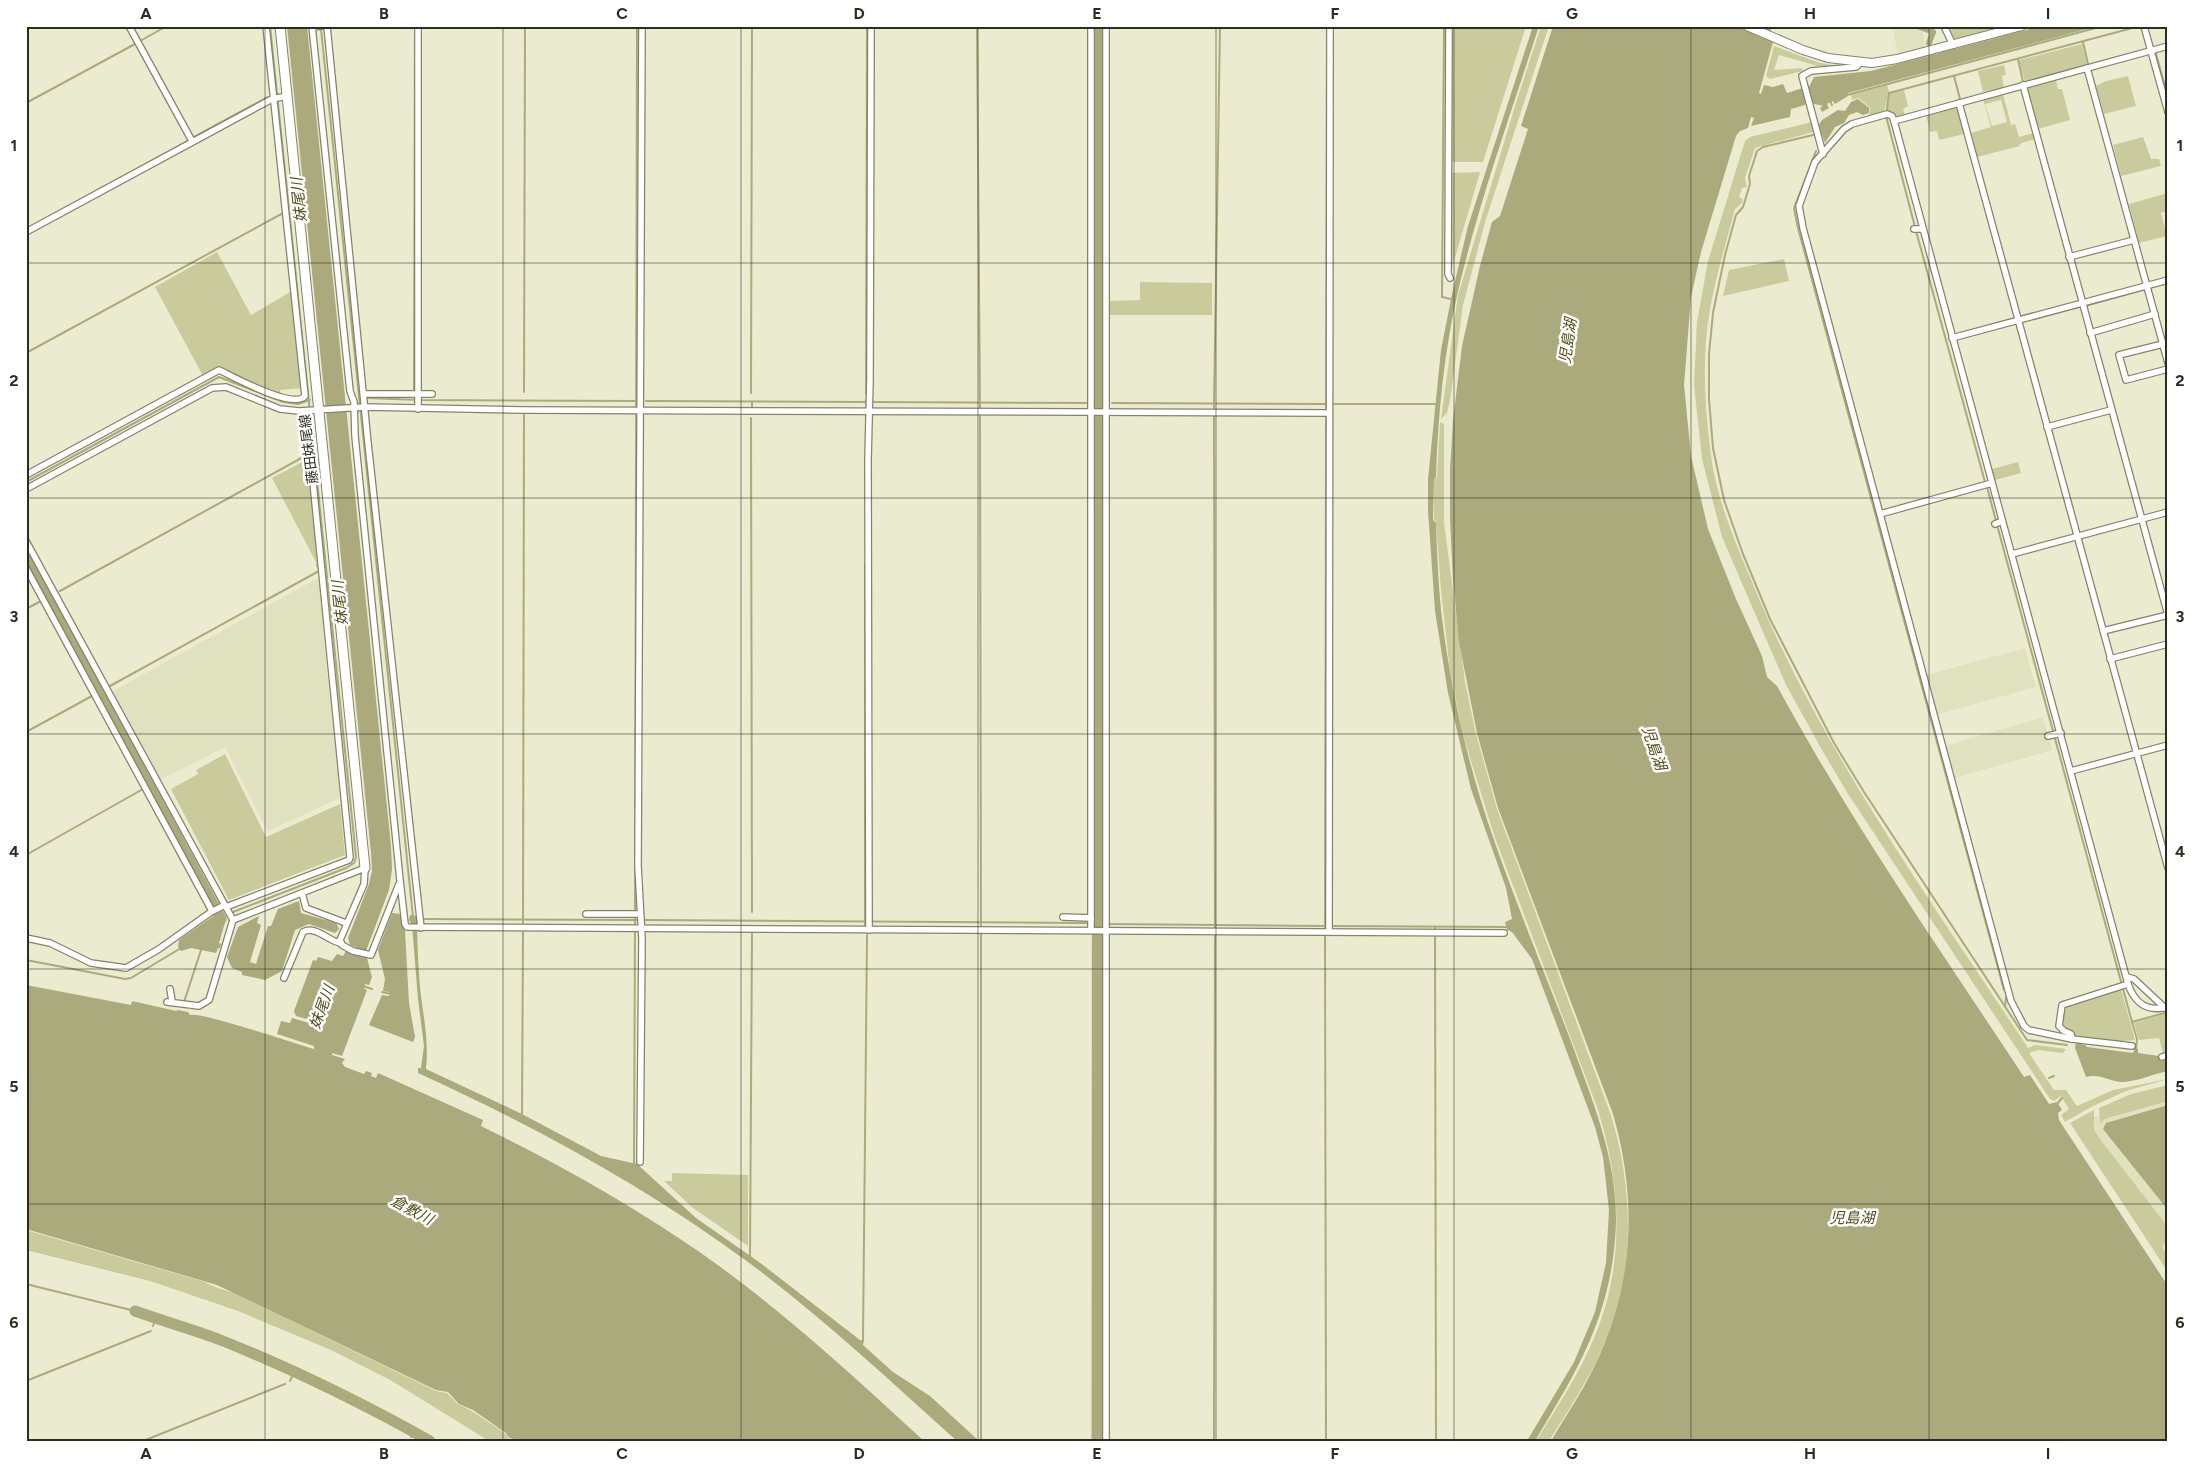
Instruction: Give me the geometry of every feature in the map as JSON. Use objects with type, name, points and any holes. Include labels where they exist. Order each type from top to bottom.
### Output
[{"type":"main road","name":"藤田妹尾線","points":[[280,26],[279,97],[314,411],[333,626],[365,868]]},
{"type":"street","points":[[129,26],[192,142]]},
{"type":"street","points":[[26,475],[150,414],[217,386],[270,398],[291,400],[303,399],[305,396],[285,212],[279,97],[266,26]]},
{"type":"street","points":[[327,26],[364,394],[358,408],[356,445],[405,924],[752,930],[869,925],[981,931],[1091,925]]},
{"type":"street","points":[[417,399],[418,26]]},
{"type":"street","points":[[640,1162],[637,915],[638,410],[642,26]]},
{"type":"street","points":[[869,925],[868,407],[871,26]]},
{"type":"street","points":[[1091,26],[1091,925]]},
{"type":"street","points":[[1106,26],[1106,1441]]},
{"type":"street","points":[[1328,929],[1330,26]]},
{"type":"street","points":[[1449,26],[1448,274],[1450,278]]},
{"type":"street","points":[[1747,26],[1828,58],[1860,63],[1897,59],[2022,26]]},
{"type":"street","points":[[1944,26],[1953,45]]},
{"type":"street","points":[[2144,26],[2168,112]]},
{"type":"street","points":[[316,27],[350,391],[358,408],[418,925]]},
{"type":"street","points":[[1894,121],[2168,46]]},
{"type":"street","points":[[1822,154],[1802,76],[1807,73],[1856,66],[1860,63]]},
{"type":"street","points":[[2088,68],[2168,363]]},
{"type":"street","points":[[2023,85],[2168,615],[2103,631]]},
{"type":"street","points":[[26,232],[279,97]]},
{"type":"street","points":[[1959,103],[2168,868]]},
{"type":"street","points":[[2125,985],[2127,977],[2071,771],[2055,735],[2012,554],[1999,522],[1988,484],[1952,338],[1919,229],[1894,121],[1892,116],[1885,114],[1852,124],[1844,129],[1815,162],[1799,206],[1880,514],[2011,1001],[2024,1026],[2029,1030],[2072,1039],[2132,1046]]},
{"type":"street","points":[[2071,257],[2134,240]]},
{"type":"street","points":[[1952,338],[2168,280]]},
{"type":"street","points":[[2090,332],[2154,314]]},
{"type":"street","points":[[2163,344],[2119,355],[2126,380],[2168,370]]},
{"type":"street","points":[[26,490],[219,370],[270,398],[285,410],[314,411],[358,408],[417,399],[432,394]]},
{"type":"street","points":[[364,394],[417,399],[638,410],[1091,407],[1105,412],[1214,412],[1328,409]]},
{"type":"street","points":[[2047,427],[2111,410]]},
{"type":"street","points":[[26,938],[50,944],[92,963],[124,968],[159,949],[213,911],[349,860],[333,626],[322,571],[310,455],[314,411]]},
{"type":"street","points":[[1880,514],[1988,484]]},
{"type":"street","points":[[2012,554],[2168,512]]},
{"type":"street","points":[[26,541],[50,600],[213,911]]},
{"type":"street","points":[[26,568],[50,600],[106,692],[233,920]]},
{"type":"street","points":[[2110,659],[2168,644]]},
{"type":"street","points":[[98,696],[106,692]]},
{"type":"street","points":[[2071,771],[2168,745]]},
{"type":"street","points":[[233,920],[365,868],[364,884],[352,916],[346,924],[340,940],[341,943]]},
{"type":"street","points":[[284,978],[303,932],[312,930],[335,942],[341,943],[353,951],[371,955],[374,952],[400,880]]},
{"type":"street","points":[[302,893],[306,908],[346,924]]},
{"type":"street","points":[[586,914],[637,915]]},
{"type":"street","points":[[1064,917],[1105,927],[1214,932],[1328,929],[1504,933]]},
{"type":"street","points":[[170,989],[172,1002],[199,1006],[212,996],[215,977],[233,920]]},
{"type":"street","points":[[2127,977],[2134,979],[2166,1008]]},
{"type":"street","points":[[2072,1039],[2071,1034],[2059,1026],[2062,1005],[2125,985]]},
{"type":"street","points":[[2125,985],[2137,1001],[2153,1009],[2166,1008]]},
{"type":"shaded area","points":[[1452,26],[1526,26],[1483,162],[1450,162]]},
{"type":"shaded area","points":[[1541,26],[1549,26],[1486,219],[1463,305],[1450,401],[1447,413],[1441,419],[1458,295]]},
{"type":"shaded area","points":[[1892,26],[1907,26],[1922,30],[1925,46],[1898,54]]},
{"type":"shaded area","points":[[1960,26],[2007,26],[1955,39],[1950,30]]},
{"type":"shaded area","points":[[2082,44],[2087,65],[2025,82],[2019,60]]},
{"type":"shaded area","points":[[1774,46],[1817,62],[1836,66],[1818,66],[1779,55],[1774,70],[1802,68],[1803,71],[1770,79],[1766,76]]},
{"type":"shaded area","points":[[2004,65],[2006,75],[2002,76],[2004,88],[1983,92],[1978,71]]},
{"type":"shaded area","points":[[2128,76],[2136,106],[2104,114],[2096,86],[2106,81]]},
{"type":"shaded area","points":[[2056,80],[2058,89],[2062,89],[2070,120],[2038,129],[2027,88]]},
{"type":"shaded area","points":[[1887,85],[1889,92],[1884,111],[1869,116],[1870,108],[1859,98],[1852,100],[1851,95]]},
{"type":"shaded area","points":[[1904,90],[1908,106],[1903,109],[1905,115],[1896,117],[1887,111],[1890,93]]},
{"type":"shaded area","points":[[2003,94],[2011,125],[2015,124],[2019,137],[2033,133],[2035,139],[2019,144],[2020,146],[1977,157],[1971,133],[1991,127],[1983,99]],"holes":[[[2001,100],[2007,122],[1992,126],[1985,104]]]},
{"type":"shaded area","points":[[1957,107],[1964,134],[1939,140],[1937,131],[1930,132],[1926,115]]},
{"type":"shaded area","points":[[1812,122],[1815,131],[1813,132],[1755,148],[1745,178],[1747,187],[1742,188],[1739,197],[1743,199],[1742,203],[1735,209],[1722,256],[1708,321],[1705,357],[1705,394],[1708,430],[1716,484],[1734,537],[1783,650],[1813,709],[1881,824],[2028,1048],[2035,1045],[2066,1049],[2063,1053],[2038,1050],[2029,1053],[2054,1090],[2066,1090],[2077,1106],[2113,1090],[2168,1079],[2126,1091],[2091,1107],[2065,1122],[2061,1115],[2069,1109],[2061,1096],[2054,1101],[2050,1099],[1848,794],[1786,685],[1722,537],[1702,459],[1694,385],[1697,322],[1708,261],[1745,141],[1750,137]]},
{"type":"shaded area","points":[[2143,137],[2151,159],[2159,159],[2161,166],[2121,176],[2113,145]]},
{"type":"shaded area","points":[[1480,172],[1452,268],[1448,268],[1449,173]]},
{"type":"shaded area","points":[[2168,193],[2168,211],[2161,213],[2167,236],[2139,243],[2129,204]]},
{"type":"shaded area","points":[[217,252],[251,315],[290,292],[294,293],[304,388],[280,390],[280,395],[221,369],[203,376],[155,287]]},
{"type":"shaded area","points":[[1784,259],[1789,281],[1723,296],[1729,270]]},
{"type":"shaded area","points":[[1140,282],[1212,283],[1212,315],[1108,315],[1108,301],[1140,300]]},
{"type":"shaded area","points":[[1440,422],[1444,424],[1444,522],[1465,682],[1476,734],[1497,809],[1611,1115],[1624,1173],[1628,1233],[1626,1262],[1621,1292],[1613,1321],[1590,1373],[1549,1441],[1536,1441],[1582,1364],[1604,1310],[1615,1252],[1615,1194],[1605,1135],[1597,1107],[1495,838],[1463,735],[1450,671],[1436,522],[1434,520],[1434,481],[1437,477]]},
{"type":"shaded area","points":[[308,459],[319,569],[316,567],[316,562],[272,478]]},
{"type":"shaded area","points":[[2018,462],[2021,473],[1995,480],[1992,469]]},
{"type":"shaded area","points":[[320,577],[324,640],[340,798],[268,831],[225,747],[159,780],[112,694],[113,691]]},
{"type":"shaded area","points":[[2025,648],[2036,687],[1936,715],[1927,675]]},
{"type":"shaded area","points":[[2043,717],[2052,750],[1954,778],[1945,746]]},
{"type":"shaded area","points":[[225,754],[266,837],[340,804],[345,855],[229,900],[171,789],[198,774],[196,770]]},
{"type":"shaded area","points":[[2121,989],[2135,1040],[2113,1042],[2076,1036],[2061,1025],[2066,1006]]},
{"type":"shaded area","points":[[2168,1013],[2168,1053],[2163,1054],[2159,1038],[2139,1040],[2134,1023]]},
{"type":"shaded area","points":[[2168,1085],[2168,1101],[2111,1117],[2103,1120],[2100,1124],[2099,1108],[2131,1094]]},
{"type":"shaded area","points":[[2168,1096],[2168,1270],[2073,1123]]},
{"type":"shaded area","points":[[2094,1110],[2094,1130],[2099,1138],[2168,1227],[2168,1237],[2162,1247],[2168,1258],[2168,1272],[2070,1123]]},
{"type":"shaded area","points":[[672,1173],[748,1175],[748,1246],[693,1208],[664,1181],[672,1181]]},
{"type":"shaded area","points":[[26,1230],[205,1282],[234,1293],[436,1391],[447,1393],[458,1404],[505,1433],[508,1438],[517,1441],[489,1441],[392,1381],[333,1351],[238,1311],[150,1281],[26,1250]]},
{"type":"water","name":"妹尾川","points":[[287,26],[307,26],[391,846],[392,869],[389,890],[366,951],[350,945],[348,938],[369,884],[372,871],[371,853]]},
{"type":"water","points":[[1533,26],[1539,26],[1486,189],[1467,254],[1454,311],[1440,406],[1433,520],[1436,523],[1439,588],[1449,668],[1468,755],[1503,866],[1572,1044],[1595,1109],[1608,1153],[1615,1199],[1614,1254],[1601,1311],[1580,1362],[1566,1388],[1535,1441],[1527,1441],[1574,1362],[1595,1312],[1606,1263],[1609,1210],[1603,1157],[1595,1127],[1532,959],[1512,932],[1507,930],[1505,922],[1512,919],[1506,888],[1471,789],[1448,693],[1435,611],[1428,511],[1428,479],[1441,350],[1452,294],[1468,226]]},
{"type":"water","name":"児島湖","points":[[1553,26],[1772,26],[1768,40],[1773,42],[1759,93],[1761,94],[1764,85],[1773,87],[1783,84],[1787,93],[1803,88],[1803,93],[1807,91],[1814,77],[1871,71],[2042,26],[2098,26],[1848,93],[1848,96],[1835,104],[1833,101],[1827,104],[1829,108],[1822,112],[1820,108],[1823,106],[1811,103],[1810,101],[1805,102],[1805,105],[1791,109],[1790,117],[1751,126],[1754,118],[1751,117],[1748,128],[1740,131],[1736,136],[1701,252],[1691,297],[1684,385],[1691,456],[1708,529],[1736,599],[1762,656],[1767,677],[1777,686],[1805,737],[1865,835],[2024,1077],[2030,1075],[2049,1104],[2057,1102],[2062,1110],[2058,1113],[2059,1120],[2168,1286],[2168,1441],[1551,1441],[1593,1369],[1607,1338],[1617,1307],[1628,1243],[1626,1179],[1621,1146],[1613,1114],[1498,808],[1477,733],[1459,642],[1453,580],[1450,469],[1453,420],[1462,346],[1480,266],[1492,222],[1500,216],[1528,129],[1521,126]]},
{"type":"water","points":[[1858,99],[1869,108],[1869,113],[1863,115],[1857,112],[1849,115],[1844,123],[1835,127],[1825,143],[1819,125],[1822,120],[1838,110],[1845,111],[1851,102]]},
{"type":"water","points":[[299,901],[301,913],[336,923],[339,929],[335,933],[309,924],[295,930],[282,971],[265,980],[242,975],[242,972],[232,968],[227,957],[238,927],[259,916],[257,923],[261,925],[250,962],[256,964],[268,926],[271,926],[278,909]]},
{"type":"water","points":[[222,910],[226,919],[219,943],[221,944],[220,948],[218,948],[216,953],[191,948],[181,951],[178,947],[179,940]]},
{"type":"water","points":[[392,913],[401,914],[405,931],[409,1003],[415,1037],[413,1042],[369,1025],[382,995],[390,995],[389,992],[383,991],[385,979],[378,950]]},
{"type":"water","points":[[410,915],[417,916],[419,978],[426,1038],[426,1069],[520,1113],[601,1156],[637,1164],[696,1218],[759,1262],[860,1340],[864,1340],[863,1345],[893,1372],[930,1396],[979,1441],[957,1441],[855,1349],[775,1283],[709,1234],[588,1159],[504,1114],[418,1073],[418,1068],[421,1068],[424,1046],[412,925],[409,920]]},
{"type":"water","name":"倉敷川","points":[[346,951],[367,958],[372,977],[369,985],[365,984],[364,989],[367,990],[342,1056],[332,1053],[332,1055],[345,1059],[342,1063],[345,1067],[364,1074],[366,1071],[372,1073],[371,1076],[376,1078],[378,1073],[483,1120],[481,1126],[594,1185],[675,1235],[731,1274],[788,1320],[924,1441],[518,1441],[508,1437],[506,1433],[473,1410],[459,1404],[448,1392],[436,1390],[217,1285],[26,1229],[26,985],[131,1005],[132,1001],[188,1012],[190,1015],[212,1018],[314,1049],[314,1046],[277,1034],[281,1021],[290,1023],[292,1018],[309,1023],[310,1020],[296,1016],[294,1011],[313,960],[316,961],[318,957],[332,961],[337,954],[343,956]]},
{"type":"water","points":[[2076,1043],[2087,1047],[2133,1053],[2135,1048],[2138,1049],[2138,1053],[2159,1056],[2161,1061],[2168,1060],[2168,1073],[2164,1072],[2126,1082],[2100,1077],[2086,1077],[2075,1048]]},
{"type":"water","points":[[2168,1105],[2168,1210],[2103,1129],[2106,1123]]},
{"type":"waterway","points":[[140,41],[167,26]]},
{"type":"waterway","points":[[233,912],[346,868],[354,863],[356,857],[270,26]]},
{"type":"waterway","points":[[414,391],[415,26]]},
{"type":"waterway","points":[[524,392],[525,26]]},
{"type":"waterway","points":[[635,911],[637,26]]},
{"type":"waterway","points":[[751,393],[752,26]]},
{"type":"waterway","points":[[866,394],[867,26]]},
{"type":"waterway","points":[[977,26],[980,409]]},
{"type":"waterway","points":[[1097,1441],[1098,26]]},
{"type":"waterway","points":[[1215,929],[1214,404],[1220,26]]},
{"type":"waterway","points":[[1326,1441],[1327,26]]},
{"type":"waterway","points":[[1444,26],[1442,297],[1451,299]]},
{"type":"waterway","points":[[1918,26],[1933,32],[1929,43]]},
{"type":"waterway","points":[[1951,27],[1956,26]]},
{"type":"waterway","points":[[1847,95],[2103,26]]},
{"type":"waterway","points":[[1915,227],[1886,116],[1889,93],[2140,26]]},
{"type":"waterway","points":[[321,29],[413,917]]},
{"type":"waterway","points":[[2083,42],[2088,64]]},
{"type":"waterway","points":[[26,103],[135,44]]},
{"type":"waterway","points":[[2156,54],[2168,97]]},
{"type":"waterway","points":[[2018,59],[2023,82]]},
{"type":"waterway","points":[[1954,76],[1960,99]]},
{"type":"waterway","points":[[192,138],[268,97]]},
{"type":"waterway","points":[[1830,100],[1832,105]]},
{"type":"waterway","points":[[1813,135],[1763,147],[1757,151],[1749,176],[1750,184],[1743,207],[1736,215],[1725,255],[1713,313],[1709,354],[1709,399],[1713,448],[1724,500],[1743,554],[1770,619],[1834,743],[1864,792],[2027,1040],[2067,1045]]},
{"type":"waterway","points":[[89,195],[188,141]]},
{"type":"waterway","points":[[1816,151],[1794,208],[1798,228],[2004,990]]},
{"type":"waterway","points":[[26,353],[285,212]]},
{"type":"waterway","points":[[1916,231],[1985,482]]},
{"type":"waterway","points":[[2150,288],[2168,283]]},
{"type":"waterway","points":[[2085,306],[2143,290]]},
{"type":"waterway","points":[[2071,309],[2079,307]]},
{"type":"waterway","points":[[26,482],[219,377],[283,402],[298,404],[310,400]]},
{"type":"waterway","points":[[367,398],[637,401]]},
{"type":"waterway","points":[[866,400],[866,445]]},
{"type":"waterway","points":[[646,401],[866,402]]},
{"type":"waterway","points":[[752,402],[752,407]]},
{"type":"waterway","points":[[870,402],[1103,403]]},
{"type":"waterway","points":[[1112,403],[1325,404]]},
{"type":"waterway","points":[[1332,404],[1435,404]]},
{"type":"waterway","points":[[523,923],[524,412]]},
{"type":"waterway","points":[[980,415],[981,928]]},
{"type":"waterway","points":[[751,418],[752,912]]},
{"type":"waterway","points":[[60,591],[305,456],[310,455]]},
{"type":"waterway","points":[[1987,487],[1996,521]]},
{"type":"waterway","points":[[1997,525],[2137,1039],[2136,1050]]},
{"type":"waterway","points":[[26,557],[221,919]]},
{"type":"waterway","points":[[865,565],[865,925]]},
{"type":"waterway","points":[[110,686],[319,571]]},
{"type":"waterway","points":[[45,598],[50,596]]},
{"type":"waterway","points":[[26,609],[41,601]]},
{"type":"waterway","points":[[97,693],[102,690]]},
{"type":"waterway","points":[[26,732],[92,696]]},
{"type":"waterway","points":[[26,855],[143,789]]},
{"type":"waterway","points":[[634,1164],[635,916]]},
{"type":"waterway","points":[[421,919],[639,920]]},
{"type":"waterway","points":[[643,920],[1089,923]]},
{"type":"waterway","points":[[1093,924],[1104,924]]},
{"type":"waterway","points":[[1108,924],[1324,926]]},
{"type":"waterway","points":[[1331,926],[1509,927]]},
{"type":"waterway","points":[[1435,927],[1436,1441]]},
{"type":"waterway","points":[[522,1117],[523,932]]},
{"type":"waterway","points":[[750,1257],[752,932]]},
{"type":"waterway","points":[[981,933],[981,1441]]},
{"type":"waterway","points":[[1214,1441],[1215,934]]},
{"type":"waterway","points":[[863,1340],[867,935]]},
{"type":"waterway","points":[[184,1002],[202,947]]},
{"type":"waterway","points":[[26,960],[125,979],[131,978],[181,948]]},
{"type":"waterway","points":[[363,986],[372,989]]},
{"type":"waterway","points":[[382,992],[391,994]]},
{"type":"waterway","points":[[2005,1007],[2006,997]]},
{"type":"waterway","points":[[2132,1022],[2168,1012]]},
{"type":"waterway","points":[[2049,1078],[2054,1076]]},
{"type":"waterway","points":[[2057,1104],[2062,1098]]},
{"type":"waterway","points":[[26,1284],[135,1311]]},
{"type":"waterway","points":[[135,1311],[218,1339],[272,1362],[352,1400],[430,1441]]},
{"type":"waterway","points":[[153,1326],[156,1318]]},
{"type":"waterway","points":[[26,1381],[151,1331]]},
{"type":"waterway","points":[[290,1381],[294,1372]]},
{"type":"waterway","points":[[143,1441],[285,1384]]},
{"type":"waterway","points":[[411,1437],[414,1432]]}]
